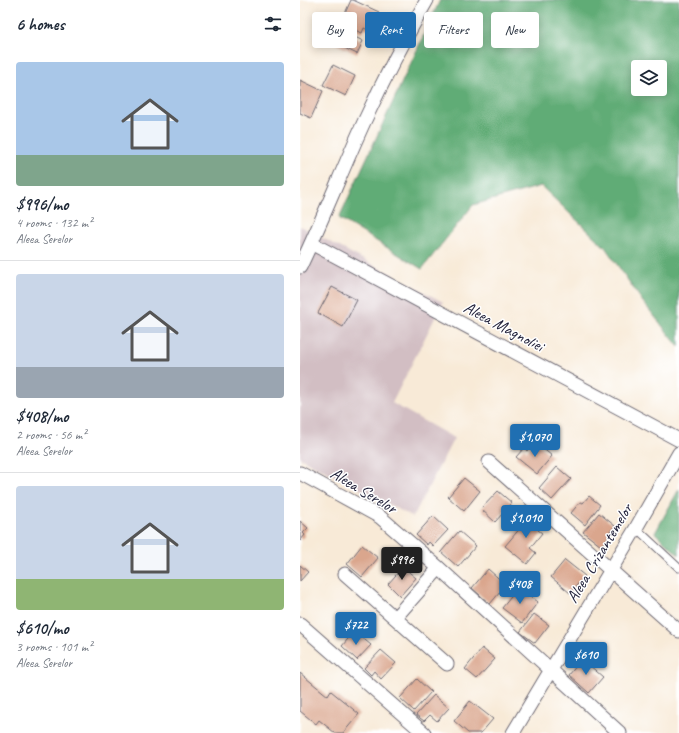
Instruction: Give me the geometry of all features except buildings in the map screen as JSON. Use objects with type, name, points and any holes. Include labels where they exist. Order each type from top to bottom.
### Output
[{"type":"street","points":[[300,267],[364,122],[406,38],[427,0]]},
{"type":"street","name":"Aleea Magnoliei","points":[[311,244],[679,440]]},
{"type":"street","name":"Aleea Crizantemelor","points":[[513,733],[610,569],[636,528],[679,453]]},
{"type":"street","points":[[489,462],[679,631]]},
{"type":"street","name":"Aleea Serelor","points":[[300,473],[380,518],[439,568],[620,733]]},
{"type":"street","points":[[395,618],[439,568]]},
{"type":"street","points":[[345,574],[447,664]]},
{"type":"street","points":[[300,624],[424,733]]},
{"type":"lane","points":[[636,528],[679,568]]},
{"type":"shaded area","points":[[300,226],[443,302],[392,403],[454,438],[413,517],[300,458]]},
{"type":"green space","points":[[440,0],[679,0],[679,347],[643,302],[605,247],[541,186],[473,205],[422,269],[339,218],[424,35],[424,48],[483,48],[483,12],[434,12]]},
{"type":"green space","points":[[679,489],[679,555],[655,533]]}]
